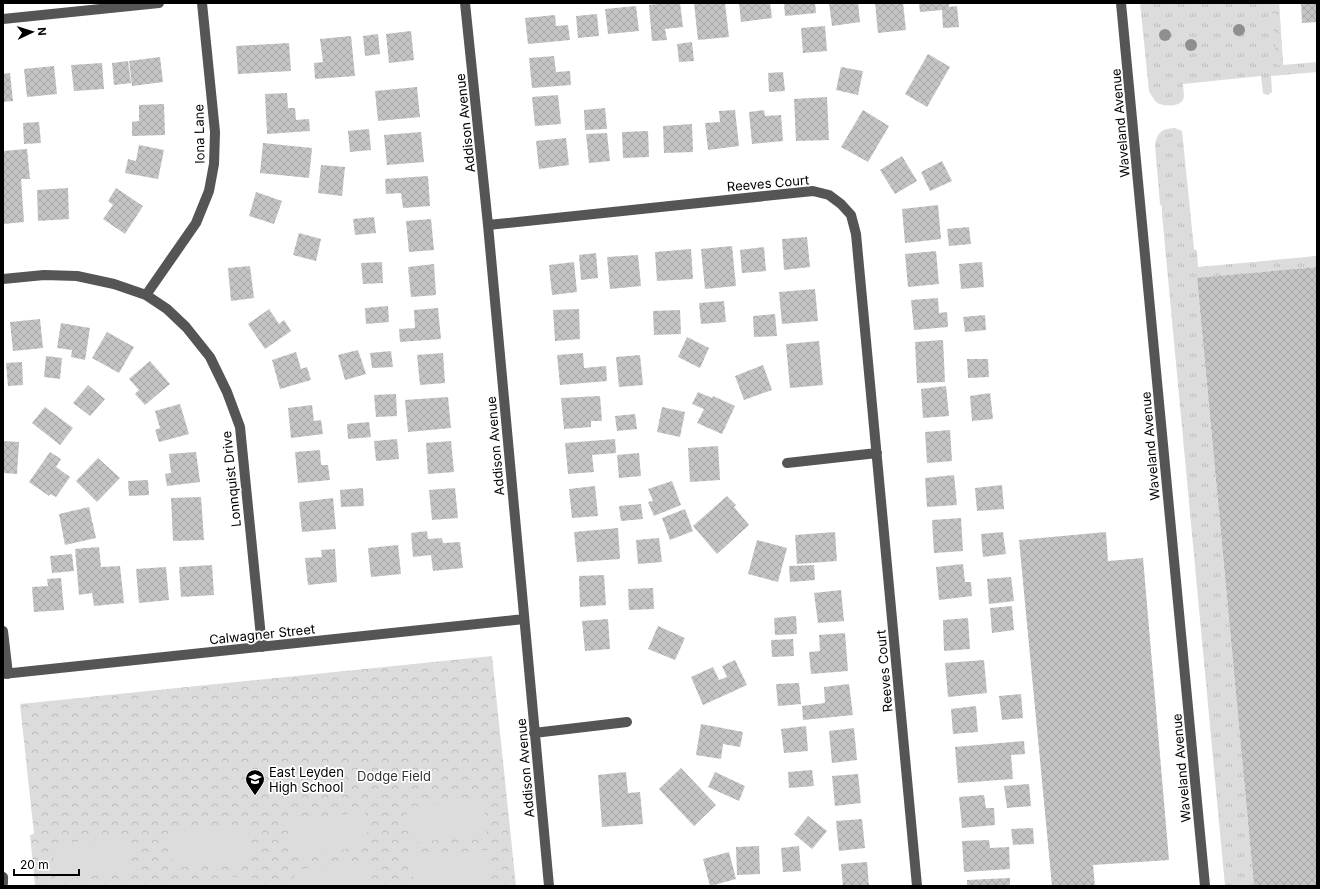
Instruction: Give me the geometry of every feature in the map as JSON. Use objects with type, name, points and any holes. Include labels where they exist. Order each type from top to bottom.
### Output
[{"type":"street","points":[[3,19],[159,3]]},
{"type":"street","name":"Iona Lane","points":[[146,295],[196,223],[208,191],[214,164],[215,132],[202,3]]},
{"type":"street","name":"Addison Avenue","points":[[465,3],[488,224],[549,886]]},
{"type":"street","name":"Waveland Avenue","points":[[1122,3],[1205,886]]},
{"type":"street","name":"Reeves Court","points":[[488,224],[814,191],[829,195],[841,204],[851,215],[856,234],[917,886]]},
{"type":"street","name":"Lonnquist Drive","points":[[3,279],[44,275],[77,276],[114,284],[146,295],[167,309],[186,327],[210,357],[227,392],[240,427],[262,647]]},
{"type":"street","points":[[787,463],[877,453]]},
{"type":"street","name":"Calwagner Street","points":[[5,674],[524,619]]},
{"type":"street","points":[[3,631],[5,674]]},
{"type":"street","points":[[534,733],[627,722]]},
{"type":"street","points":[[3,877],[3,883]]},
{"type":"green space","points":[[1140,3],[1279,3],[1283,65],[1317,62],[1317,72],[1271,76],[1272,92],[1268,95],[1263,93],[1261,76],[1183,84],[1184,97],[1181,102],[1170,106],[1159,104],[1149,91]]},
{"type":"green space","points":[[1272,3],[1279,3],[1283,65],[1278,66],[1276,62]]},
{"type":"green space","points":[[1175,128],[1182,131],[1194,249],[1197,251],[1198,267],[1317,256],[1317,267],[1197,279],[1254,886],[1225,886],[1155,145],[1161,132],[1167,129]]},
{"type":"green space","name":"Dodge Field","points":[[492,656],[516,886],[35,886],[30,835],[34,834],[20,704]]},
{"type":"green space","points":[[483,799],[487,835],[410,843],[406,807]]},
{"type":"green space","points":[[365,812],[369,847],[291,855],[288,820]]},
{"type":"green space","points":[[247,824],[251,860],[173,868],[170,832]]},
{"type":"green space","points":[[129,837],[132,872],[56,880],[52,844]]},
{"type":"green space","points":[[488,850],[492,885],[414,886],[411,857]]},
{"type":"green space","points":[[370,862],[372,886],[295,886],[293,870]]},
{"type":"green space","points":[[252,875],[253,886],[175,886],[175,882]]},
{"type":"building","points":[[680,3],[683,27],[665,29],[667,40],[652,41],[649,5]]},
{"type":"building","points":[[694,3],[725,3],[729,37],[698,40]]},
{"type":"building","points":[[739,3],[770,3],[772,18],[741,22]]},
{"type":"building","points":[[784,3],[815,3],[816,13],[785,16]]},
{"type":"building","points":[[829,3],[858,3],[860,22],[832,26]]},
{"type":"building","points":[[875,3],[903,3],[906,30],[878,33]]},
{"type":"building","points":[[919,3],[949,3],[949,7],[957,6],[959,27],[943,28],[942,10],[920,12]]},
{"type":"building","points":[[1301,3],[1317,3],[1317,22],[1302,23]]},
{"type":"building","points":[[636,6],[639,31],[608,34],[605,9]]},
{"type":"building","points":[[597,14],[599,36],[578,38],[576,16]]},
{"type":"building","points":[[555,15],[556,26],[568,25],[570,40],[528,44],[525,18]]},
{"type":"building","points":[[825,26],[827,51],[803,53],[801,28]]},
{"type":"building","points":[[411,31],[414,60],[389,63],[386,34]]},
{"type":"building","points":[[378,34],[380,54],[365,56],[363,36]]},
{"type":"building","points":[[351,36],[355,76],[315,79],[314,63],[323,62],[320,39]]},
{"type":"building","points":[[692,42],[694,61],[679,62],[677,44]]},
{"type":"building","points":[[289,43],[291,71],[238,74],[236,46]]},
{"type":"building","points":[[928,54],[950,67],[927,107],[905,94]]},
{"type":"building","points":[[554,56],[556,72],[570,71],[571,85],[532,88],[529,58]]},
{"type":"building","points":[[160,57],[163,82],[132,86],[129,61]]},
{"type":"building","points":[[128,61],[131,83],[114,85],[112,63]]},
{"type":"building","points":[[102,63],[104,89],[74,91],[71,65]]},
{"type":"building","points":[[54,66],[57,94],[27,97],[24,69]]},
{"type":"building","points":[[841,67],[863,71],[858,95],[836,90]]},
{"type":"building","points":[[783,72],[785,91],[769,92],[768,73]]},
{"type":"building","points":[[10,73],[13,101],[3,102],[3,74]]},
{"type":"building","points":[[417,87],[420,117],[378,121],[375,91]]},
{"type":"building","points":[[287,93],[288,108],[295,108],[296,120],[309,119],[310,131],[267,134],[265,94]]},
{"type":"building","points":[[558,95],[561,124],[535,126],[532,97]]},
{"type":"building","points":[[827,97],[829,140],[796,141],[794,99]]},
{"type":"building","points":[[164,104],[165,135],[132,136],[132,122],[139,121],[139,105]]},
{"type":"building","points":[[605,108],[607,129],[585,130],[584,110]]},
{"type":"building","points":[[735,110],[739,146],[708,150],[705,123],[720,122],[719,111]]},
{"type":"building","points":[[764,110],[765,116],[781,115],[783,141],[752,144],[749,112]]},
{"type":"building","points":[[863,110],[889,126],[868,162],[841,147]]},
{"type":"building","points":[[39,122],[41,143],[24,144],[23,123]]},
{"type":"building","points":[[692,124],[693,152],[664,153],[663,126]]},
{"type":"building","points":[[369,129],[371,150],[350,152],[348,131]]},
{"type":"building","points":[[648,131],[649,157],[623,158],[622,132]]},
{"type":"building","points":[[421,132],[424,162],[387,165],[384,135]]},
{"type":"building","points":[[607,133],[610,161],[589,163],[586,134]]},
{"type":"building","points":[[566,138],[569,165],[539,169],[536,141]]},
{"type":"building","points":[[263,143],[312,148],[309,178],[260,173]]},
{"type":"building","points":[[139,145],[164,150],[158,179],[125,173],[128,159],[136,161]]},
{"type":"building","points":[[27,149],[30,179],[21,179],[24,222],[3,224],[3,151]]},
{"type":"building","points":[[902,156],[917,181],[895,194],[880,170]]},
{"type":"building","points":[[942,161],[952,181],[930,191],[921,172]]},
{"type":"building","points":[[321,165],[345,167],[342,196],[318,193]]},
{"type":"building","points":[[428,176],[430,206],[403,208],[401,193],[386,194],[385,179]]},
{"type":"building","points":[[68,188],[69,219],[38,221],[37,190]]},
{"type":"building","points":[[116,188],[143,206],[125,234],[103,219],[113,205],[108,201]]},
{"type":"building","points":[[256,192],[282,201],[274,224],[249,216]]},
{"type":"building","points":[[938,205],[941,239],[905,243],[902,209]]},
{"type":"building","points":[[374,217],[376,233],[355,235],[353,219]]},
{"type":"building","points":[[431,219],[434,250],[409,252],[406,221]]},
{"type":"building","points":[[969,227],[971,244],[949,246],[947,229]]},
{"type":"building","points":[[299,233],[321,239],[316,261],[293,255]]},
{"type":"building","points":[[807,237],[810,267],[784,270],[782,239]]},
{"type":"building","points":[[732,246],[736,286],[705,289],[701,249]]},
{"type":"building","points":[[764,247],[766,271],[742,273],[740,250]]},
{"type":"building","points":[[691,249],[693,279],[657,281],[655,252]]},
{"type":"building","points":[[936,251],[939,284],[908,287],[905,254]]},
{"type":"building","points":[[596,253],[598,278],[581,280],[579,255]]},
{"type":"building","points":[[638,255],[641,286],[610,289],[607,257]]},
{"type":"building","points":[[382,262],[383,283],[363,284],[361,263]]},
{"type":"building","points":[[574,262],[577,292],[552,295],[549,265]]},
{"type":"building","points":[[982,262],[984,287],[961,289],[959,264]]},
{"type":"building","points":[[434,264],[436,295],[411,297],[408,267]]},
{"type":"building","points":[[250,266],[254,298],[231,301],[228,268]]},
{"type":"building","points":[[1317,267],[1317,886],[1254,886],[1197,278]]},
{"type":"building","points":[[815,289],[818,321],[782,324],[779,292]]},
{"type":"building","points":[[938,298],[939,313],[947,312],[948,327],[914,330],[911,300]]},
{"type":"building","points":[[724,301],[726,322],[701,324],[699,303]]},
{"type":"building","points":[[388,306],[389,322],[366,324],[365,308]]},
{"type":"building","points":[[438,308],[441,339],[400,342],[399,329],[415,328],[414,310]]},
{"type":"building","points":[[269,309],[279,324],[284,320],[291,331],[265,349],[248,324]]},
{"type":"building","points":[[579,309],[580,339],[555,341],[553,310]]},
{"type":"building","points":[[680,310],[681,334],[654,335],[653,311]]},
{"type":"building","points":[[775,314],[777,336],[754,337],[753,316]]},
{"type":"building","points":[[985,315],[986,330],[965,332],[963,317]]},
{"type":"building","points":[[40,319],[43,348],[13,351],[10,322]]},
{"type":"building","points":[[61,323],[90,328],[85,360],[71,357],[72,350],[57,348]]},
{"type":"building","points":[[107,332],[134,347],[119,373],[92,358]]},
{"type":"building","points":[[687,337],[709,348],[700,368],[678,357]]},
{"type":"building","points":[[943,340],[945,382],[917,383],[915,342]]},
{"type":"building","points":[[819,341],[823,385],[790,388],[786,344]]},
{"type":"building","points":[[358,350],[366,374],[345,380],[338,355]]},
{"type":"building","points":[[391,351],[393,367],[372,368],[370,353]]},
{"type":"building","points":[[296,352],[301,369],[307,367],[311,380],[280,389],[272,360]]},
{"type":"building","points":[[443,353],[445,383],[420,385],[417,355]]},
{"type":"building","points":[[583,353],[584,368],[606,366],[607,381],[560,385],[557,355]]},
{"type":"building","points":[[640,355],[643,385],[619,387],[616,357]]},
{"type":"building","points":[[46,356],[62,358],[60,379],[44,377]]},
{"type":"building","points":[[967,359],[988,359],[989,377],[968,378]]},
{"type":"building","points":[[150,361],[170,384],[145,405],[135,394],[139,390],[129,379]]},
{"type":"building","points":[[22,362],[23,385],[8,386],[6,363]]},
{"type":"building","points":[[763,365],[772,390],[744,400],[735,376]]},
{"type":"building","points":[[88,385],[105,399],[90,416],[73,403]]},
{"type":"building","points":[[946,386],[949,416],[923,418],[921,389]]},
{"type":"building","points":[[698,392],[712,398],[713,396],[735,406],[722,434],[697,423],[704,409],[692,404]]},
{"type":"building","points":[[990,393],[993,419],[972,421],[970,396]]},
{"type":"building","points":[[396,394],[397,416],[376,417],[374,395]]},
{"type":"building","points":[[600,396],[602,421],[591,421],[591,427],[564,429],[561,398]]},
{"type":"building","points":[[448,397],[451,428],[408,432],[405,400]]},
{"type":"building","points":[[180,404],[189,434],[159,442],[155,430],[160,428],[155,411]]},
{"type":"building","points":[[312,405],[314,421],[321,420],[323,434],[291,438],[288,408]]},
{"type":"building","points":[[45,407],[73,428],[60,445],[32,423]]},
{"type":"building","points":[[662,407],[685,412],[680,437],[657,432]]},
{"type":"building","points":[[635,414],[637,429],[617,431],[615,416]]},
{"type":"building","points":[[369,422],[371,437],[348,439],[347,424]]},
{"type":"building","points":[[950,430],[952,461],[927,463],[925,432]]},
{"type":"building","points":[[397,439],[399,459],[376,461],[374,441]]},
{"type":"building","points":[[615,439],[616,453],[592,455],[594,472],[568,474],[565,443]]},
{"type":"building","points":[[3,441],[19,442],[17,474],[3,473]]},
{"type":"building","points":[[451,441],[454,472],[428,474],[426,443]]},
{"type":"building","points":[[718,446],[720,480],[690,482],[688,448]]},
{"type":"building","points":[[320,450],[321,465],[328,465],[330,480],[298,483],[295,452]]},
{"type":"building","points":[[50,452],[61,459],[56,467],[70,477],[56,497],[50,494],[49,496],[29,482]]},
{"type":"building","points":[[196,452],[200,482],[167,486],[165,474],[171,473],[169,454]]},
{"type":"building","points":[[639,453],[641,476],[619,478],[617,455]]},
{"type":"building","points":[[98,458],[120,478],[97,502],[76,481]]},
{"type":"building","points":[[954,475],[957,505],[927,507],[925,478]]},
{"type":"building","points":[[148,480],[149,495],[129,496],[128,481]]},
{"type":"building","points":[[672,481],[681,505],[654,516],[648,502],[653,501],[648,489]]},
{"type":"building","points":[[1002,485],[1004,509],[977,511],[975,488]]},
{"type":"building","points":[[595,486],[598,516],[572,518],[569,489]]},
{"type":"building","points":[[363,488],[364,506],[341,507],[340,490]]},
{"type":"building","points":[[455,488],[458,518],[432,520],[429,490]]},
{"type":"building","points":[[727,496],[736,505],[734,507],[749,525],[717,554],[693,526]]},
{"type":"building","points":[[201,497],[204,540],[173,541],[171,498]]},
{"type":"building","points":[[333,498],[336,529],[302,532],[299,502]]},
{"type":"building","points":[[641,504],[643,519],[621,521],[619,506]]},
{"type":"building","points":[[89,507],[96,538],[65,545],[59,514]]},
{"type":"building","points":[[685,509],[693,531],[670,540],[662,518]]},
{"type":"building","points":[[961,518],[963,551],[934,553],[932,520]]},
{"type":"building","points":[[618,528],[620,559],[577,562],[574,532]]},
{"type":"building","points":[[427,531],[428,539],[442,538],[443,543],[460,542],[463,568],[433,571],[431,555],[413,557],[411,533]]},
{"type":"building","points":[[835,532],[837,561],[797,564],[795,535]]},
{"type":"building","points":[[1003,532],[1006,554],[983,557],[981,534]]},
{"type":"building","points":[[1106,532],[1108,561],[1143,558],[1169,860],[1093,865],[1095,886],[1052,886],[1019,540]]},
{"type":"building","points":[[659,538],[662,562],[638,564],[636,540]]},
{"type":"building","points":[[757,540],[787,548],[778,582],[748,574]]},
{"type":"building","points":[[398,545],[401,574],[371,577],[368,548]]},
{"type":"building","points":[[99,547],[101,567],[120,566],[124,603],[94,606],[92,593],[79,595],[75,549]]},
{"type":"building","points":[[335,549],[337,582],[308,585],[305,558],[322,557],[321,550]]},
{"type":"building","points":[[72,554],[74,571],[52,573],[50,556]]},
{"type":"building","points":[[963,564],[965,582],[971,582],[972,596],[939,600],[936,567]]},
{"type":"building","points":[[212,565],[214,595],[181,597],[179,567]]},
{"type":"building","points":[[814,565],[815,580],[790,582],[789,566]]},
{"type":"building","points":[[166,567],[169,600],[139,603],[136,569]]},
{"type":"building","points":[[604,575],[606,605],[580,607],[579,576]]},
{"type":"building","points":[[1011,577],[1014,601],[989,604],[987,579]]},
{"type":"building","points":[[61,578],[64,610],[34,612],[32,587],[48,586],[47,579]]},
{"type":"building","points":[[653,588],[654,609],[629,610],[628,589]]},
{"type":"building","points":[[841,590],[844,621],[818,623],[814,593]]},
{"type":"building","points":[[1012,606],[1014,630],[992,633],[990,608]]},
{"type":"building","points":[[796,616],[797,634],[775,635],[774,618]]},
{"type":"building","points":[[968,618],[970,649],[944,651],[943,620]]},
{"type":"building","points":[[608,619],[610,649],[585,651],[582,621]]},
{"type":"building","points":[[658,626],[685,638],[675,660],[648,649]]},
{"type":"building","points":[[845,633],[848,671],[811,674],[809,652],[820,651],[819,635]]},
{"type":"building","points":[[793,639],[794,656],[772,657],[771,640]]},
{"type":"building","points":[[735,660],[747,685],[703,705],[691,677],[713,667],[719,680],[727,677],[722,666]]},
{"type":"building","points":[[984,660],[987,693],[948,697],[945,663]]},
{"type":"building","points":[[799,683],[801,704],[778,706],[776,684]]},
{"type":"building","points":[[849,684],[853,715],[803,720],[802,706],[825,703],[824,687]]},
{"type":"building","points":[[1021,694],[1023,718],[1002,720],[999,696]]},
{"type":"building","points":[[976,706],[978,732],[953,734],[951,709]]},
{"type":"building","points":[[701,724],[743,732],[740,747],[723,744],[721,759],[696,755]]},
{"type":"building","points":[[806,726],[808,751],[784,753],[781,729]]},
{"type":"building","points":[[854,728],[857,760],[832,763],[829,731]]},
{"type":"building","points":[[1024,741],[1025,754],[1011,755],[1013,779],[958,783],[955,747]]},
{"type":"building","points":[[681,768],[716,805],[694,826],[659,789]]},
{"type":"building","points":[[812,770],[814,786],[789,788],[788,772]]},
{"type":"building","points":[[626,772],[628,793],[640,792],[643,824],[602,827],[598,775]]},
{"type":"building","points":[[715,772],[745,786],[739,801],[708,787]]},
{"type":"building","points":[[858,774],[861,803],[835,806],[832,776]]},
{"type":"building","points":[[1029,784],[1031,806],[1007,808],[1004,786]]},
{"type":"building","points":[[984,795],[986,808],[994,808],[995,825],[962,828],[959,797]]},
{"type":"building","points":[[808,816],[827,831],[812,849],[794,834]]},
{"type":"building","points":[[862,819],[865,848],[839,851],[836,821]]},
{"type":"building","points":[[1033,828],[1034,844],[1013,845],[1011,829]]},
{"type":"building","points":[[989,840],[990,848],[1009,847],[1010,869],[964,872],[962,841]]},
{"type":"building","points":[[759,846],[760,874],[737,875],[736,847]]},
{"type":"building","points":[[799,846],[801,871],[783,872],[781,848]]},
{"type":"building","points":[[729,852],[736,879],[710,886],[703,859]]},
{"type":"building","points":[[867,862],[869,886],[843,886],[841,864]]},
{"type":"building","points":[[1010,878],[1010,886],[967,886],[967,880]]},
{"type":"place","name":"East Leyden High School","points":[[255,796]]}]
